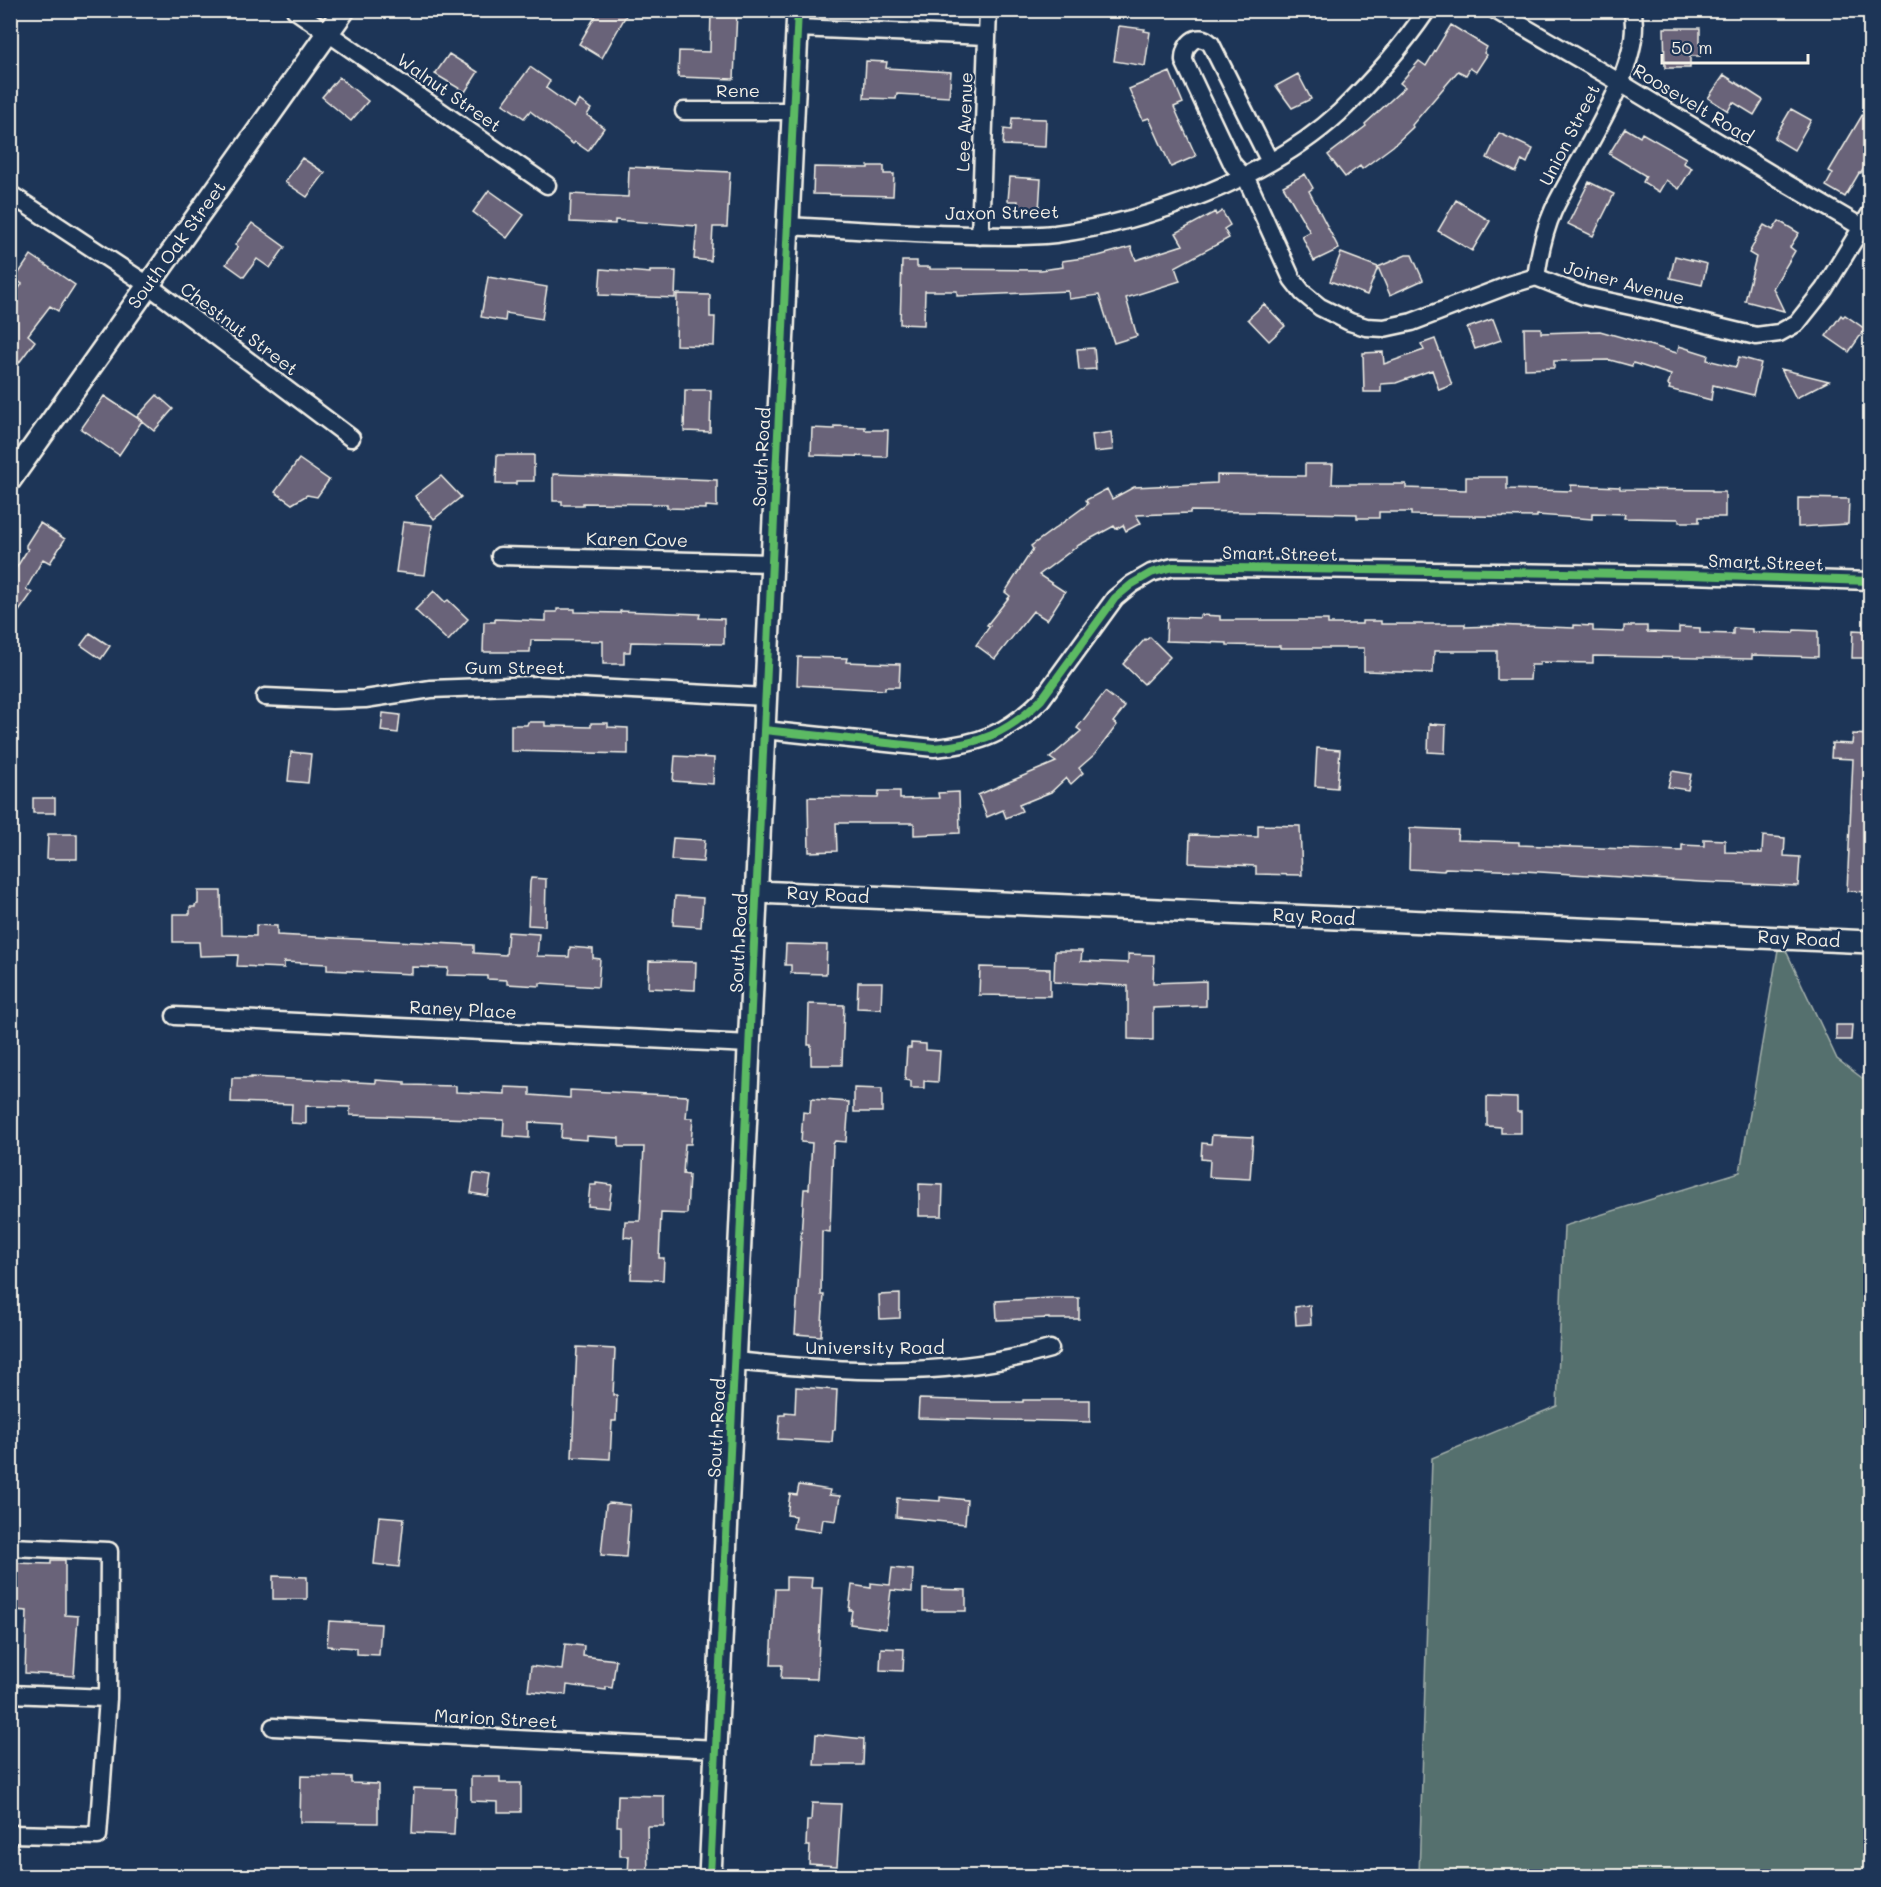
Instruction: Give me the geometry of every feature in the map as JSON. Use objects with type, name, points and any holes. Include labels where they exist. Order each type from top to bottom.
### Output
[{"type":"street","name":"Walnut Street","points":[[295,10],[547,185]]},
{"type":"street","name":"South Oak Street","points":[[10,480],[344,10]]},
{"type":"street","name":"Lee Avenue","points":[[980,236],[988,10]]},
{"type":"street","name":"Jaxon Street","points":[[788,225],[980,236],[1053,234],[1098,227],[1157,211],[1244,175],[1294,148],[1338,114],[1382,69],[1427,10]]},
{"type":"street","name":"Roosevelt Road","points":[[1495,10],[1786,183],[1868,224]]},
{"type":"street","name":"Union Street","points":[[1536,277],[1551,214],[1569,177],[1597,132],[1632,52],[1632,10]]},
{"type":"street","points":[[797,19],[987,36]]},
{"type":"street","name":"South Road","points":[[710,1876],[797,19]]},
{"type":"street","points":[[1244,175],[1233,165],[1184,61],[1183,52],[1189,42],[1199,38],[1207,39],[1211,44],[1270,162]]},
{"type":"street","name":"Rene","points":[[684,111],[793,111]]},
{"type":"street","name":"Joiner Avenue","points":[[1244,175],[1292,279],[1303,293],[1320,307],[1366,327],[1384,328],[1412,322],[1536,277],[1584,296],[1756,336],[1765,336],[1779,333],[1797,323],[1824,290],[1868,224]]},
{"type":"street","name":"Chestnut Street","points":[[10,194],[148,285],[351,438]]},
{"type":"street","name":"Karen Cove","points":[[500,556],[772,563]]},
{"type":"street","name":"Smart Street","points":[[764,730],[934,748],[962,746],[989,738],[1005,730],[1041,700],[1115,598],[1132,584],[1151,573],[1173,567],[1870,580]]},
{"type":"street","name":"Gum Street","points":[[265,697],[365,699],[431,689],[537,685],[766,697]]},
{"type":"street","name":"Ray Road","points":[[757,892],[1870,942]]},
{"type":"street","name":"Raney Place","points":[[175,1016],[750,1044]]},
{"type":"street","name":"University Road","points":[[735,1362],[870,1371],[932,1370],[983,1364],[1050,1349]]},
{"type":"street","points":[[10,1547],[108,1551],[108,1698],[98,1836],[10,1834]]},
{"type":"street","points":[[10,1694],[108,1698]]},
{"type":"street","name":"Marion Street","points":[[273,1727],[717,1749]]},
{"type":"green space","points":[[1780,938],[1837,1059],[1870,1084],[1870,1876],[1419,1876],[1432,1458],[1557,1406],[1564,1226],[1740,1172]]},
{"type":"building","points":[[599,10],[629,10],[602,58],[579,44]]},
{"type":"building","points":[[711,10],[737,10],[734,79],[678,77],[679,51],[710,52]]},
{"type":"building","points":[[1451,25],[1487,47],[1484,53],[1487,55],[1476,72],[1470,68],[1466,75],[1458,71],[1412,125],[1413,127],[1393,146],[1362,169],[1360,166],[1345,177],[1328,155],[1366,126],[1365,124],[1405,87],[1400,83],[1419,61],[1426,66]]},
{"type":"building","points":[[1119,26],[1145,29],[1144,31],[1150,32],[1145,66],[1114,61]]},
{"type":"building","points":[[1664,28],[1700,28],[1700,56],[1690,56],[1690,68],[1665,68]]},
{"type":"building","points":[[449,54],[478,72],[465,92],[435,74]]},
{"type":"building","points":[[866,61],[887,62],[886,68],[951,72],[949,97],[897,94],[896,99],[864,98]]},
{"type":"building","points":[[530,67],[550,81],[546,88],[574,108],[579,100],[591,109],[587,115],[604,128],[588,151],[575,142],[573,144],[530,111],[524,118],[503,104]]},
{"type":"building","points":[[1170,72],[1183,103],[1174,107],[1196,156],[1171,167],[1149,118],[1143,120],[1129,89]]},
{"type":"building","points":[[1298,74],[1311,99],[1292,108],[1276,86]]},
{"type":"building","points":[[1724,75],[1763,100],[1754,115],[1733,102],[1728,111],[1708,98]]},
{"type":"building","points":[[339,77],[368,101],[351,121],[322,97]]},
{"type":"building","points":[[1870,102],[1870,158],[1845,197],[1826,186],[1833,173],[1829,171]]},
{"type":"building","points":[[1791,109],[1811,120],[1794,150],[1774,138]]},
{"type":"building","points":[[1012,118],[1046,119],[1045,147],[1003,145],[1004,129],[1011,130]]},
{"type":"building","points":[[1625,128],[1640,137],[1642,133],[1686,158],[1683,163],[1692,168],[1679,189],[1666,180],[1659,192],[1643,182],[1646,176],[1609,154]]},
{"type":"building","points":[[1499,133],[1533,149],[1527,163],[1522,160],[1516,172],[1487,158]]},
{"type":"building","points":[[302,158],[325,173],[307,197],[285,182]]},
{"type":"building","points":[[868,166],[884,166],[884,174],[894,174],[893,196],[813,194],[814,167],[868,168]]},
{"type":"building","points":[[629,167],[730,172],[727,227],[713,227],[711,261],[694,259],[697,226],[615,220],[615,224],[570,222],[571,194],[628,197]]},
{"type":"building","points":[[1305,174],[1313,188],[1309,191],[1339,249],[1314,261],[1302,236],[1310,232],[1283,186]]},
{"type":"building","points":[[1010,177],[1041,179],[1039,210],[1017,209],[1018,201],[1008,201]]},
{"type":"building","points":[[1589,182],[1614,194],[1593,236],[1568,224]]},
{"type":"building","points":[[489,190],[524,215],[507,238],[473,212]]},
{"type":"building","points":[[1456,200],[1490,221],[1472,251],[1438,231]]},
{"type":"building","points":[[1222,211],[1230,225],[1224,229],[1229,238],[1175,267],[1180,281],[1126,298],[1137,336],[1114,343],[1099,295],[1069,299],[1068,291],[957,296],[957,291],[925,291],[924,325],[900,324],[902,261],[917,261],[917,267],[930,267],[930,269],[1041,270],[1063,267],[1062,261],[1098,256],[1131,247],[1136,260],[1183,245],[1176,233],[1215,212],[1216,215]]},
{"type":"building","points":[[1779,221],[1799,233],[1790,247],[1795,251],[1773,288],[1784,311],[1745,301],[1756,257],[1749,253],[1754,241],[1764,225],[1773,230]]},
{"type":"building","points":[[252,223],[285,247],[270,268],[257,259],[244,277],[226,264],[238,247],[235,245]]},
{"type":"building","points":[[1341,253],[1378,267],[1367,295],[1330,281]]},
{"type":"building","points":[[31,255],[75,285],[58,311],[50,306],[28,335],[35,341],[10,375],[10,301],[22,284],[15,279]]},
{"type":"building","points":[[1406,255],[1412,255],[1423,280],[1390,295],[1378,267]]},
{"type":"building","points":[[1675,256],[1707,264],[1702,285],[1670,278]]},
{"type":"building","points":[[601,269],[650,273],[650,271],[676,271],[675,298],[599,295]]},
{"type":"building","points":[[488,277],[547,287],[542,319],[506,313],[505,321],[481,317]]},
{"type":"building","points":[[677,294],[710,295],[710,317],[715,317],[714,346],[676,345]]},
{"type":"building","points":[[1264,304],[1285,326],[1269,341],[1248,319]]},
{"type":"building","points":[[1841,315],[1843,317],[1845,315],[1865,329],[1849,352],[1826,336]]},
{"type":"building","points":[[1493,319],[1501,340],[1475,349],[1467,328]]},
{"type":"building","points":[[1524,328],[1541,328],[1541,333],[1600,331],[1677,353],[1679,346],[1708,355],[1707,360],[1736,367],[1739,357],[1761,363],[1753,395],[1713,385],[1711,400],[1669,389],[1671,375],[1633,363],[1632,366],[1610,360],[1554,361],[1554,368],[1525,369]]},
{"type":"building","points":[[1435,339],[1452,385],[1439,390],[1432,370],[1396,383],[1381,384],[1381,392],[1364,392],[1363,353],[1383,352],[1384,364],[1424,350],[1421,344]]},
{"type":"building","points":[[1094,348],[1096,369],[1079,370],[1077,349]]},
{"type":"building","points":[[1781,369],[1829,381],[1796,398]]},
{"type":"building","points":[[685,390],[711,390],[710,432],[684,431]]},
{"type":"building","points":[[157,395],[173,409],[154,431],[137,417]]},
{"type":"building","points":[[104,396],[142,421],[119,455],[81,429]]},
{"type":"building","points":[[834,426],[888,430],[887,457],[811,455],[812,428],[834,429]]},
{"type":"building","points":[[1111,432],[1113,450],[1094,452],[1092,435]]},
{"type":"building","points":[[497,455],[534,455],[534,481],[496,484]]},
{"type":"building","points":[[299,459],[329,480],[317,497],[307,495],[292,504],[275,492]]},
{"type":"building","points":[[1305,464],[1333,464],[1332,484],[1406,484],[1406,488],[1466,490],[1466,477],[1507,477],[1507,489],[1571,491],[1571,485],[1620,487],[1620,489],[1712,490],[1712,492],[1725,492],[1725,517],[1699,517],[1699,522],[1679,522],[1679,519],[1624,518],[1625,514],[1592,513],[1592,519],[1537,515],[1537,517],[1411,515],[1411,512],[1379,512],[1379,518],[1357,518],[1357,514],[1190,511],[1190,513],[1136,515],[1141,523],[1126,531],[1123,525],[1116,529],[1114,526],[1079,545],[1039,575],[1065,592],[1047,620],[1033,611],[995,659],[976,645],[990,626],[987,625],[1010,596],[1005,592],[1033,549],[1031,546],[1088,504],[1086,500],[1107,489],[1112,499],[1134,487],[1217,483],[1217,475],[1305,476]]},
{"type":"building","points":[[553,474],[717,480],[717,507],[667,508],[667,504],[562,505],[562,501],[553,501]]},
{"type":"building","points":[[441,476],[461,497],[434,519],[415,496]]},
{"type":"building","points":[[1798,498],[1849,499],[1848,524],[1798,527]]},
{"type":"building","points":[[403,522],[432,525],[425,575],[396,572]]},
{"type":"building","points":[[40,523],[65,539],[50,563],[43,559],[26,589],[32,593],[10,624],[10,578],[28,549],[26,545]]},
{"type":"building","points":[[434,591],[445,602],[448,600],[468,619],[448,641],[415,610]]},
{"type":"building","points":[[557,609],[575,609],[575,612],[700,614],[699,618],[724,619],[724,644],[631,642],[630,652],[624,652],[624,664],[603,664],[603,641],[531,640],[530,652],[483,652],[484,622],[495,622],[495,619],[546,621],[546,612],[557,612]]},
{"type":"building","points":[[1200,615],[1220,616],[1220,620],[1328,620],[1328,624],[1362,624],[1362,621],[1381,621],[1381,624],[1465,624],[1465,627],[1494,625],[1574,628],[1574,625],[1593,626],[1593,631],[1624,632],[1624,626],[1647,626],[1647,632],[1679,633],[1679,627],[1700,628],[1700,633],[1733,634],[1733,628],[1752,629],[1752,632],[1818,631],[1818,657],[1752,655],[1752,659],[1593,656],[1593,663],[1540,662],[1540,665],[1531,665],[1530,680],[1497,680],[1497,651],[1434,651],[1433,673],[1364,671],[1364,648],[1280,648],[1280,646],[1166,641],[1167,617],[1200,618]]},
{"type":"building","points":[[1853,630],[1870,631],[1870,658],[1852,658]]},
{"type":"building","points":[[90,633],[110,646],[101,659],[81,645]]},
{"type":"building","points":[[1150,637],[1170,657],[1144,684],[1123,664],[1145,639]]},
{"type":"building","points":[[798,657],[847,658],[846,662],[900,664],[899,687],[885,687],[885,690],[797,685]]},
{"type":"building","points":[[1105,692],[1125,707],[1113,722],[1117,725],[1095,754],[1079,768],[1083,773],[1071,784],[1066,778],[1051,792],[1019,805],[1022,811],[1006,818],[1003,810],[987,817],[978,795],[1056,762],[1050,758],[1081,731],[1077,728]]},
{"type":"building","points":[[383,713],[400,715],[398,733],[381,731]]},
{"type":"building","points":[[528,722],[545,722],[545,726],[591,727],[591,723],[608,723],[608,727],[628,728],[628,754],[511,751],[511,725],[527,725]]},
{"type":"building","points":[[1429,724],[1446,725],[1445,753],[1428,752]]},
{"type":"building","points":[[1853,734],[1870,735],[1870,892],[1847,891],[1853,759],[1831,758],[1832,743],[1852,744]]},
{"type":"building","points":[[1317,748],[1340,750],[1337,788],[1315,786]]},
{"type":"building","points":[[291,752],[311,754],[308,783],[288,781]]},
{"type":"building","points":[[675,756],[714,758],[713,784],[673,781]]},
{"type":"building","points":[[1672,771],[1691,774],[1688,790],[1668,787]]},
{"type":"building","points":[[879,791],[900,791],[900,799],[939,798],[938,793],[959,792],[960,833],[914,835],[914,823],[836,823],[837,851],[809,852],[808,797],[878,798]]},
{"type":"building","points":[[33,798],[55,798],[55,813],[33,813]]},
{"type":"building","points":[[1258,825],[1300,826],[1302,875],[1256,874],[1256,866],[1189,863],[1190,835],[1258,837]]},
{"type":"building","points":[[1410,828],[1458,830],[1457,840],[1519,842],[1519,845],[1682,851],[1682,845],[1704,846],[1704,839],[1725,840],[1725,852],[1762,853],[1763,836],[1785,838],[1784,856],[1800,857],[1798,886],[1524,871],[1409,869]]},
{"type":"building","points":[[48,834],[77,834],[77,859],[47,859]]},
{"type":"building","points":[[673,838],[705,840],[703,862],[671,860]]},
{"type":"building","points":[[531,878],[546,879],[545,926],[528,925]]},
{"type":"building","points":[[198,891],[221,891],[222,935],[256,936],[256,925],[277,926],[277,935],[474,945],[474,953],[506,955],[508,932],[539,934],[537,956],[569,957],[570,947],[593,949],[593,958],[600,959],[598,987],[540,983],[540,986],[507,984],[507,980],[487,979],[487,976],[447,975],[448,968],[412,967],[412,974],[327,970],[327,964],[284,962],[284,968],[237,966],[238,955],[200,956],[199,942],[173,942],[173,914],[190,914],[190,907],[198,904]]},
{"type":"building","points":[[675,896],[703,898],[701,927],[673,925]]},
{"type":"building","points":[[786,944],[827,945],[826,974],[791,973],[791,965],[785,965]]},
{"type":"building","points":[[1055,951],[1082,951],[1081,961],[1128,963],[1128,954],[1154,955],[1153,983],[1206,981],[1206,1006],[1153,1008],[1153,1040],[1128,1039],[1128,986],[1054,982]]},
{"type":"building","points":[[649,961],[696,962],[695,990],[648,988]]},
{"type":"building","points":[[980,967],[1050,969],[1050,996],[979,995]]},
{"type":"building","points":[[858,982],[882,982],[881,1009],[857,1008]]},
{"type":"building","points":[[809,1004],[844,1005],[842,1065],[811,1065],[811,1045],[808,1045]]},
{"type":"building","points":[[1836,1025],[1852,1025],[1851,1040],[1836,1040]]},
{"type":"building","points":[[911,1043],[926,1044],[926,1050],[940,1051],[938,1082],[924,1081],[924,1088],[911,1088],[911,1081],[905,1080],[907,1048],[911,1048]]},
{"type":"building","points":[[232,1078],[376,1083],[376,1080],[405,1082],[405,1085],[456,1086],[456,1092],[505,1094],[505,1087],[530,1088],[530,1095],[570,1098],[570,1090],[688,1096],[686,1118],[693,1118],[691,1144],[685,1144],[683,1174],[689,1175],[687,1214],[661,1213],[659,1258],[664,1258],[663,1280],[631,1279],[633,1238],[624,1237],[625,1221],[640,1221],[644,1147],[619,1147],[619,1138],[587,1136],[587,1140],[561,1138],[562,1124],[529,1122],[529,1138],[503,1136],[504,1120],[350,1115],[350,1107],[306,1106],[306,1124],[291,1123],[292,1104],[231,1102]]},
{"type":"building","points":[[854,1088],[882,1089],[882,1112],[854,1112]]},
{"type":"building","points":[[1487,1097],[1517,1098],[1517,1112],[1521,1112],[1521,1133],[1501,1133],[1501,1127],[1487,1126]]},
{"type":"building","points":[[811,1099],[849,1102],[846,1142],[835,1141],[833,1144],[830,1232],[822,1231],[821,1295],[824,1295],[821,1336],[795,1334],[804,1189],[809,1189],[812,1143],[801,1142],[803,1112],[810,1113]]},
{"type":"building","points":[[1212,1135],[1253,1137],[1250,1179],[1209,1177],[1210,1160],[1201,1159],[1202,1143],[1211,1144]]},
{"type":"building","points":[[474,1173],[491,1176],[488,1196],[471,1193]]},
{"type":"building","points":[[596,1183],[612,1185],[609,1208],[588,1206],[590,1185],[596,1185]]},
{"type":"building","points":[[919,1184],[943,1185],[942,1216],[919,1216]]},
{"type":"building","points":[[900,1294],[900,1318],[880,1319],[879,1295]]},
{"type":"building","points":[[1079,1298],[1079,1319],[997,1320],[996,1301]]},
{"type":"building","points":[[1310,1305],[1311,1324],[1296,1325],[1295,1307]]},
{"type":"building","points":[[577,1347],[615,1349],[613,1395],[617,1395],[616,1421],[612,1421],[610,1459],[572,1457]]},
{"type":"building","points":[[796,1387],[837,1390],[835,1430],[833,1430],[832,1442],[778,1439],[780,1415],[785,1415],[785,1412],[795,1413]]},
{"type":"building","points":[[919,1399],[991,1402],[1090,1400],[1090,1422],[918,1418]]},
{"type":"building","points":[[799,1485],[830,1490],[829,1495],[840,1496],[836,1521],[823,1519],[821,1532],[793,1528],[795,1516],[787,1515],[790,1494],[797,1495]]},
{"type":"building","points":[[940,1497],[967,1500],[965,1524],[896,1517],[897,1498],[940,1501]]},
{"type":"building","points":[[609,1503],[630,1505],[626,1557],[601,1555],[606,1505]]},
{"type":"building","points":[[379,1516],[404,1518],[399,1567],[374,1564]]},
{"type":"building","points":[[51,1560],[65,1560],[65,1615],[78,1616],[74,1676],[25,1673],[27,1611],[14,1610],[14,1563],[51,1564]]},
{"type":"building","points":[[892,1568],[913,1570],[912,1592],[891,1590],[886,1629],[850,1624],[852,1585],[871,1588],[871,1583],[890,1585]]},
{"type":"building","points":[[273,1576],[307,1577],[307,1599],[273,1599]]},
{"type":"building","points":[[786,1577],[812,1578],[811,1588],[822,1588],[817,1679],[781,1678],[782,1665],[771,1665],[775,1589],[786,1589]]},
{"type":"building","points":[[923,1589],[966,1590],[966,1611],[923,1611]]},
{"type":"building","points":[[329,1621],[381,1624],[379,1655],[357,1654],[357,1648],[327,1646]]},
{"type":"building","points":[[565,1644],[584,1646],[583,1656],[616,1660],[612,1688],[606,1687],[606,1690],[567,1685],[566,1695],[528,1691],[531,1666],[562,1670]]},
{"type":"building","points":[[881,1648],[904,1649],[903,1671],[880,1670]]},
{"type":"building","points":[[816,1734],[864,1739],[863,1765],[814,1765]]},
{"type":"building","points":[[301,1776],[351,1777],[351,1783],[378,1784],[378,1823],[300,1822]]},
{"type":"building","points":[[471,1777],[500,1777],[500,1783],[521,1783],[521,1812],[498,1812],[498,1802],[471,1801]]},
{"type":"building","points":[[414,1788],[456,1789],[454,1835],[412,1833]]},
{"type":"building","points":[[618,1795],[664,1796],[664,1826],[647,1826],[648,1876],[628,1876],[629,1856],[620,1856],[620,1826],[617,1826]]},
{"type":"building","points":[[812,1803],[841,1804],[837,1866],[809,1864],[810,1846],[806,1846],[807,1821],[811,1821]]},
{"type":"cycle path","points":[[710,1876],[798,10]]},
{"type":"cycle path","points":[[764,730],[934,748],[979,740],[992,735],[1017,721],[1041,700],[1115,598],[1132,584],[1151,573],[1173,567],[1690,575],[1870,581]]}]
